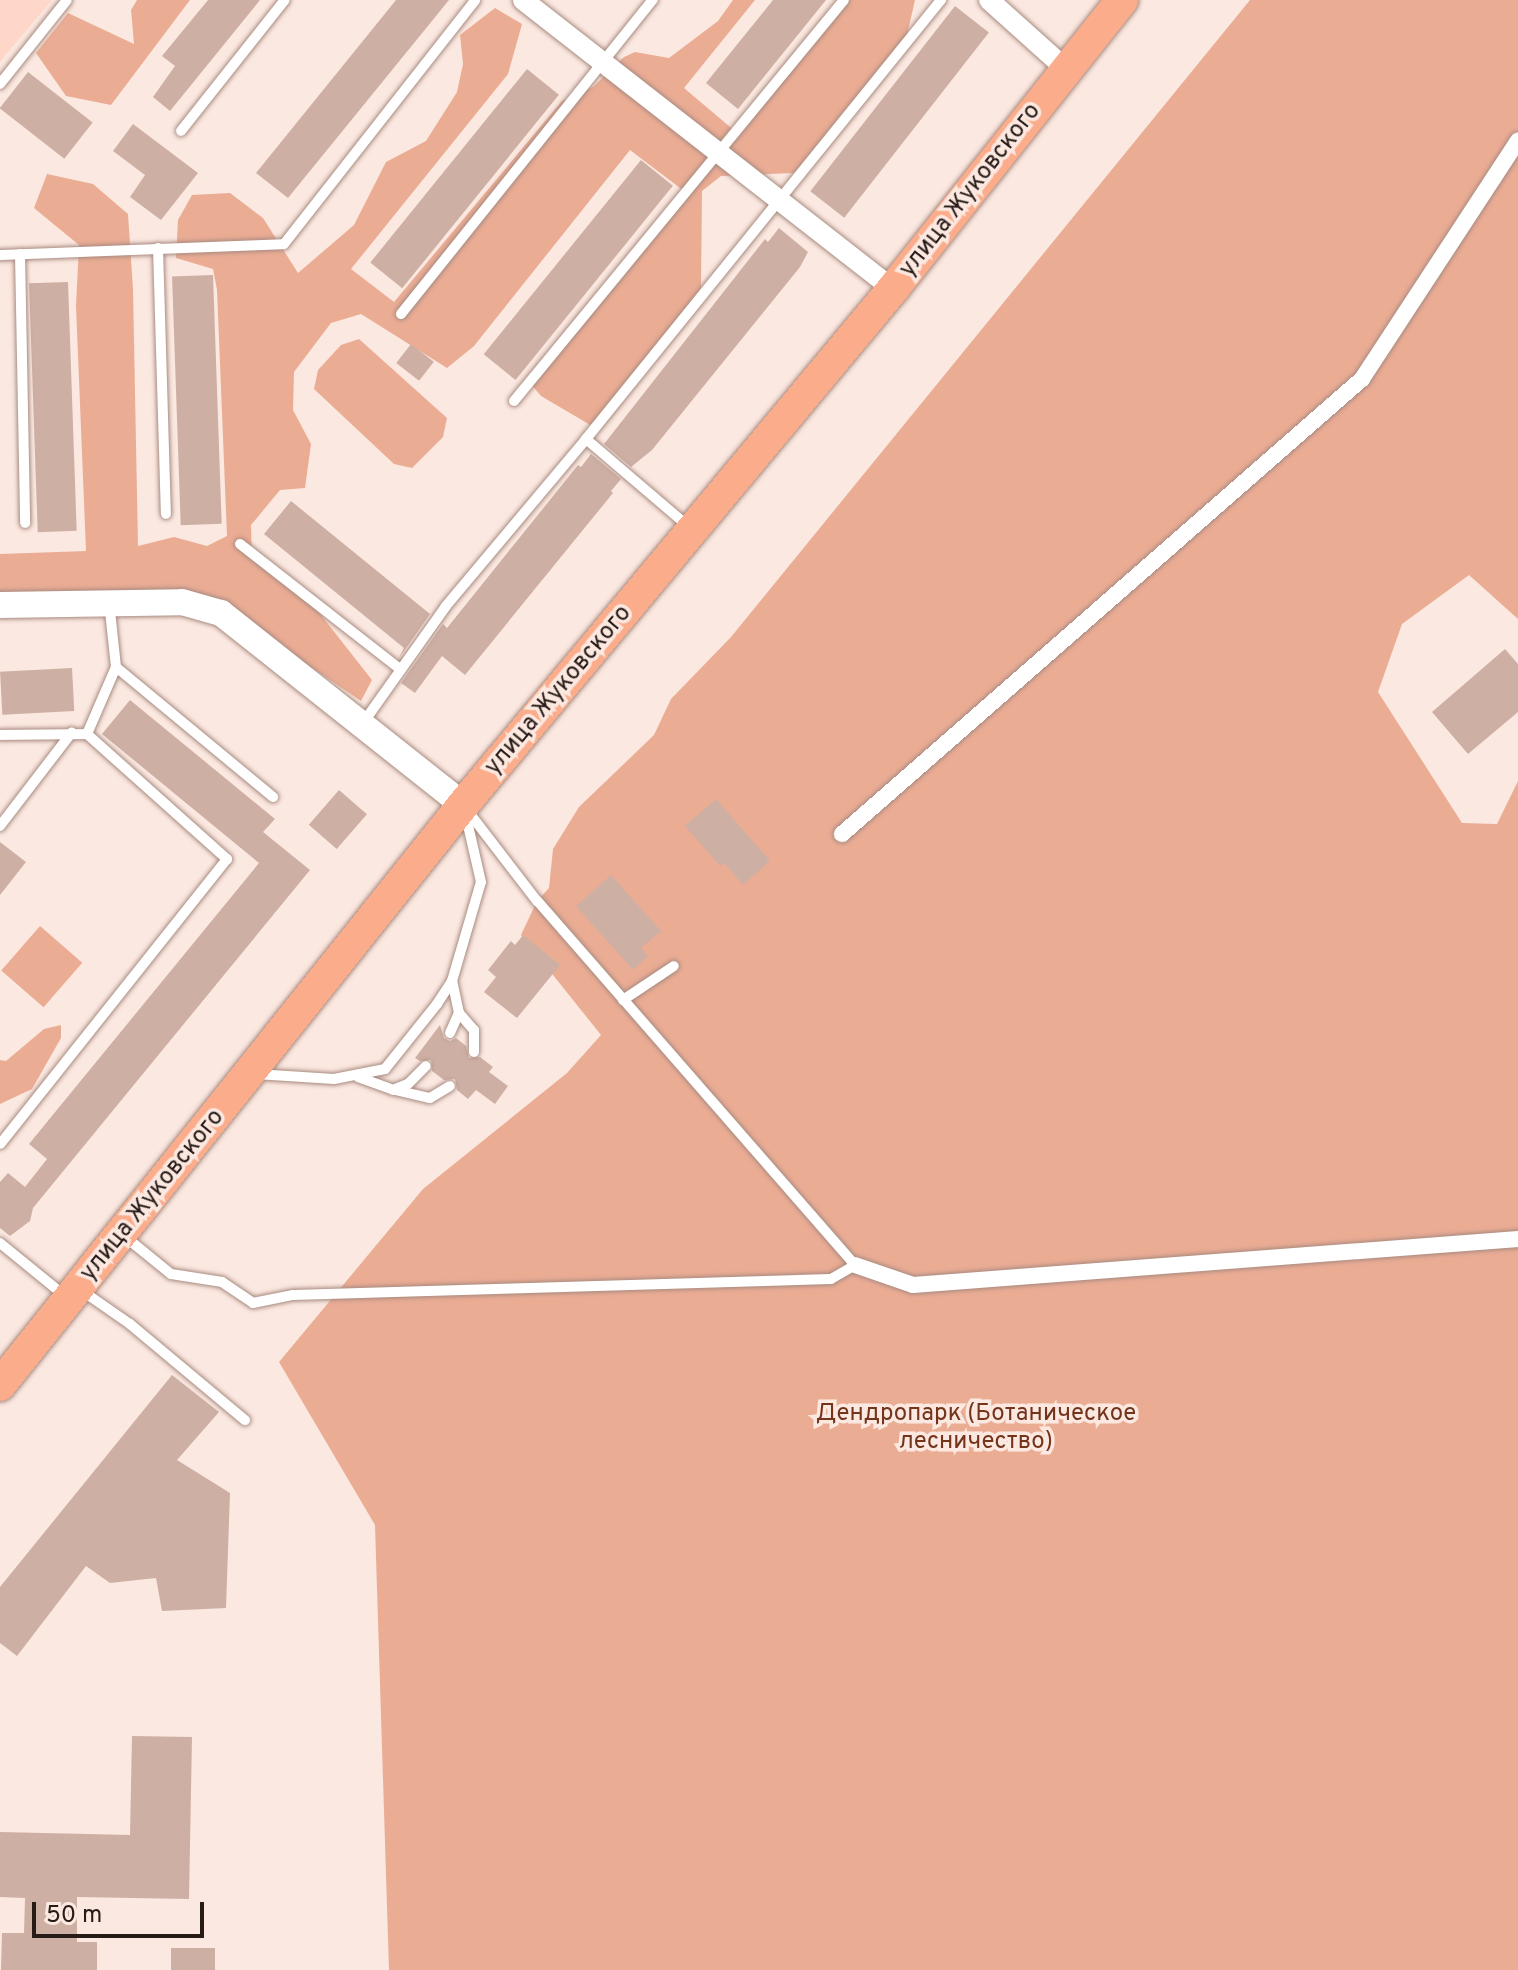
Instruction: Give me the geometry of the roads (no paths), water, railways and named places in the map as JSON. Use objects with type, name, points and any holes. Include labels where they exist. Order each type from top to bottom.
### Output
[{"type":"main road","name":"улица Жуковского","points":[[0,1385],[463,805],[893,289],[1122,0]]},
{"type":"street","points":[[523,0],[893,289]]},
{"type":"street","points":[[989,0],[1066,69]]},
{"type":"street","points":[[842,834],[1362,379],[1518,141]]},
{"type":"street","points":[[0,605],[182,602],[221,613],[463,805]]},
{"type":"street","points":[[855,1265],[913,1285],[1518,1239]]},
{"type":"lane","points":[[0,84],[67,0]]},
{"type":"lane","points":[[181,131],[285,0]]},
{"type":"lane","points":[[0,255],[284,244],[475,0]]},
{"type":"lane","points":[[401,314],[653,0]]},
{"type":"lane","points":[[514,401],[844,0]]},
{"type":"lane","points":[[363,724],[446,606],[782,200],[941,0]]},
{"type":"lane","points":[[158,248],[166,514]]},
{"type":"lane","points":[[20,254],[25,523]]},
{"type":"lane","points":[[586,439],[693,530]]},
{"type":"lane","points":[[240,544],[401,670]]},
{"type":"lane","points":[[87,734],[116,667],[109,601]]},
{"type":"lane","points":[[116,667],[273,797]]},
{"type":"lane","points":[[0,826],[72,732]]},
{"type":"lane","points":[[0,735],[87,734],[227,859],[0,1144]]},
{"type":"lane","points":[[250,1074],[356,1077],[385,1069],[452,981],[481,882],[463,805]]},
{"type":"lane","points":[[122,1234],[171,1274],[222,1282],[253,1303],[293,1295],[831,1279],[855,1265],[537,901],[463,805]]},
{"type":"lane","points":[[623,1000],[674,966]]},
{"type":"lane","points":[[452,981],[459,1013],[474,1030],[474,1052]]},
{"type":"lane","points":[[450,1033],[459,1013]]},
{"type":"lane","points":[[659,1041],[666,1029]]},
{"type":"lane","points":[[393,1090],[408,1084],[426,1066]]},
{"type":"lane","points":[[356,1077],[393,1090],[430,1098],[450,1086]]},
{"type":"lane","points":[[0,1243],[74,1294],[130,1324],[245,1420]]},
{"type":"park label","name":"Дендропарк (Ботаническое лесничество)","points":[[976,1429]]}]
